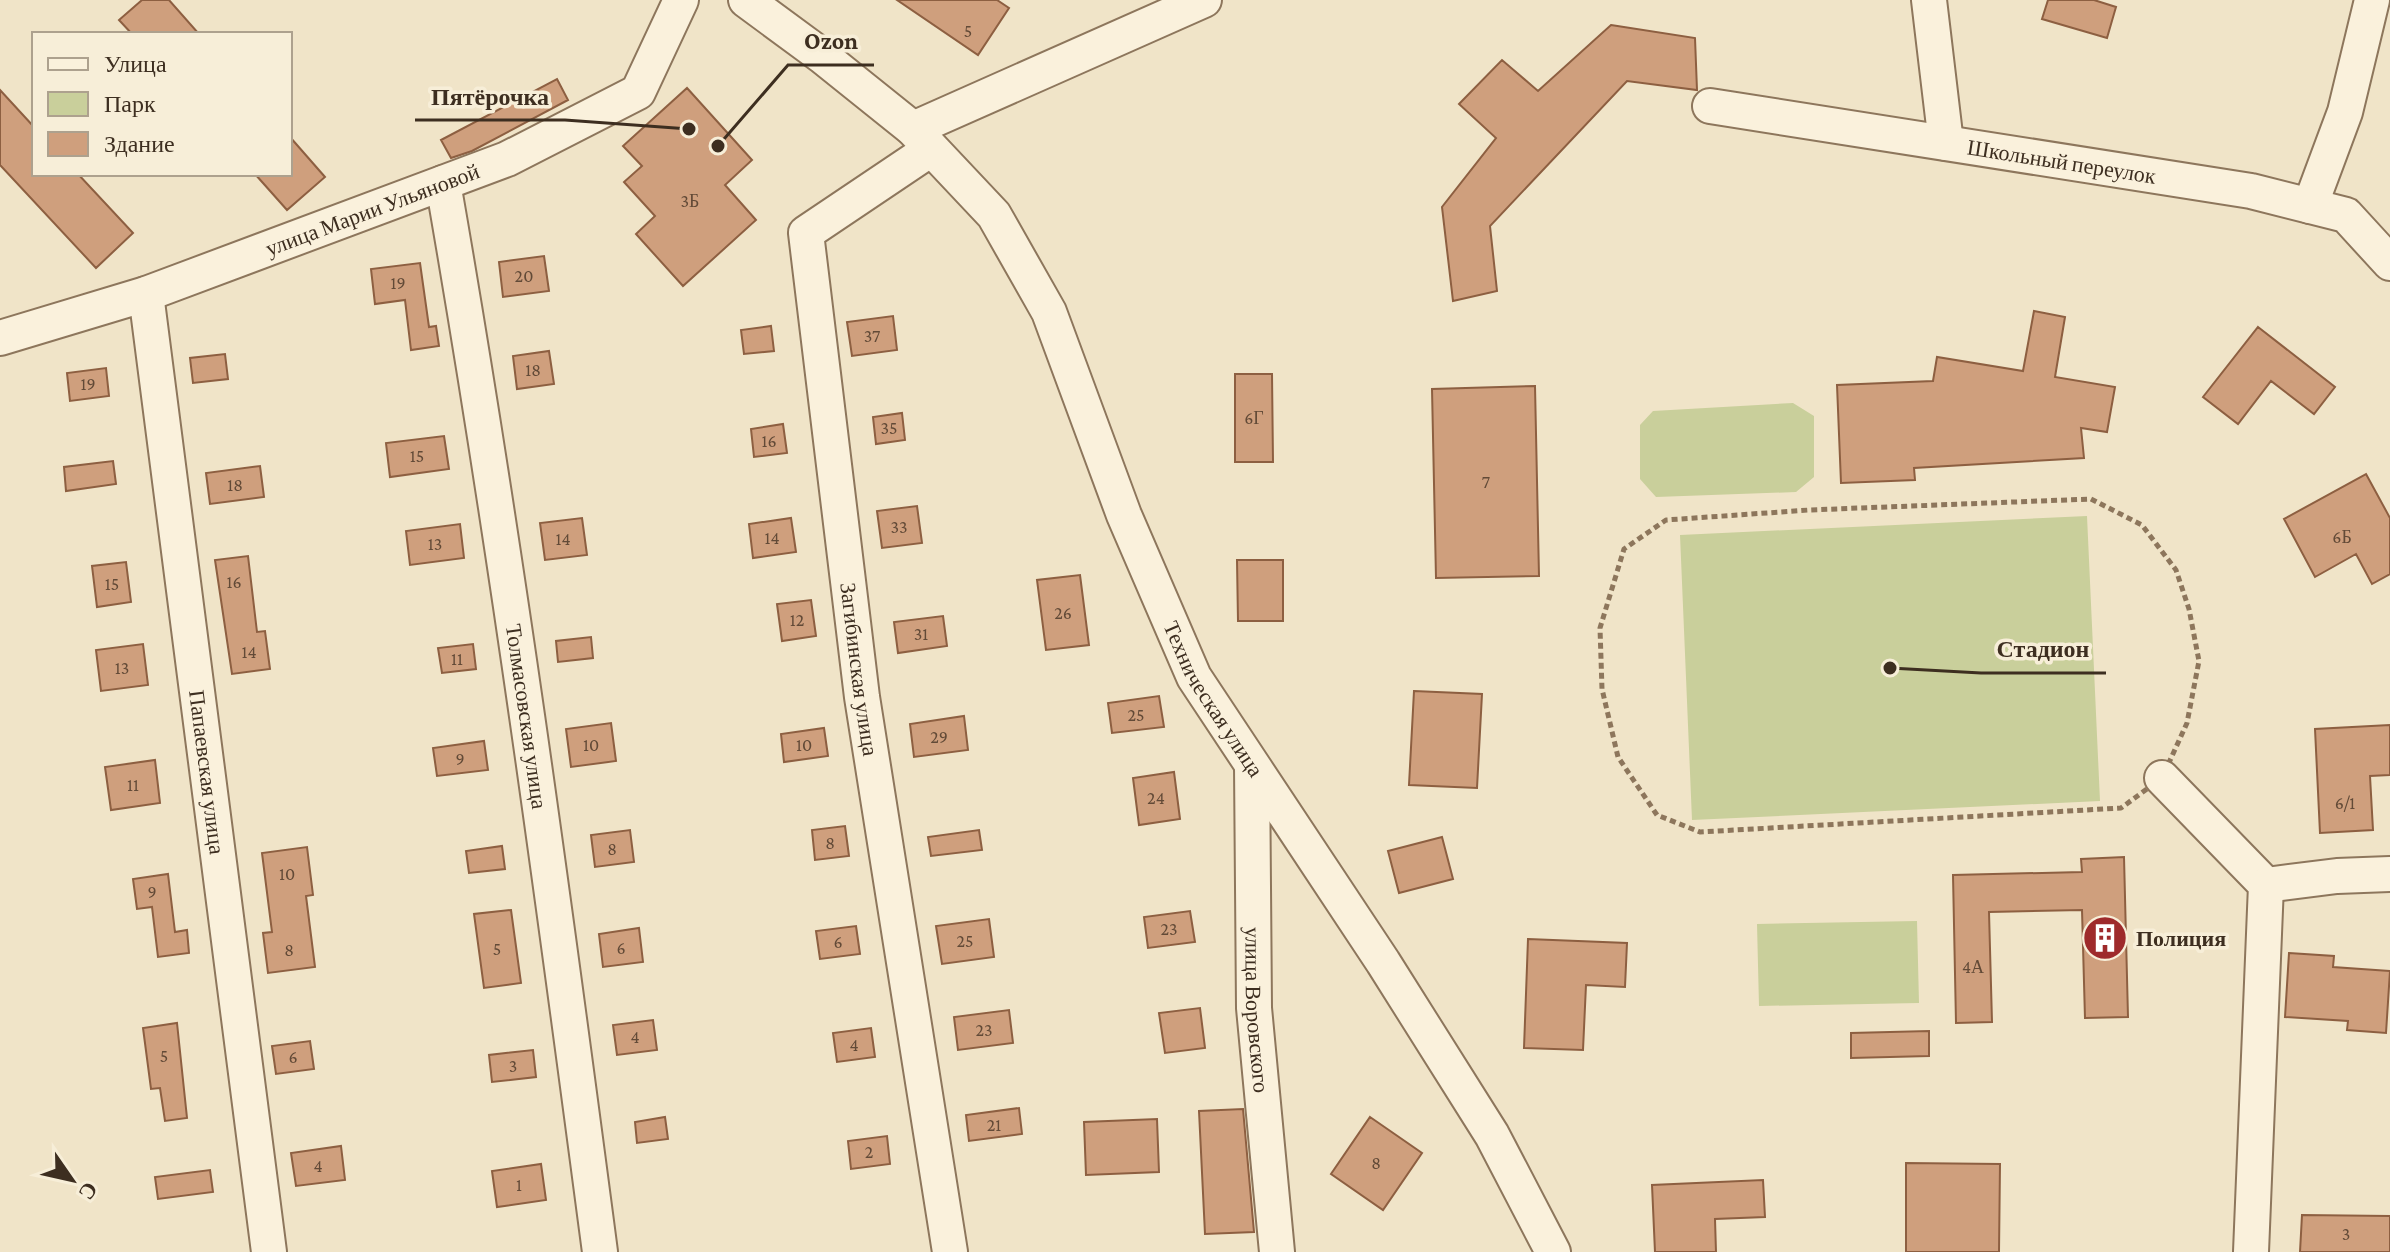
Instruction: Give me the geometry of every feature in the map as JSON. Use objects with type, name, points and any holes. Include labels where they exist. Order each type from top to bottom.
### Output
[{"type":"street","name":"улица Марии Ульяновой","points":[[0,338],[146,294],[507,159],[638,92],[681,0]]},
{"type":"street","name":"Техническая улица","points":[[746,0],[822,56],[922,139],[994,215],[1049,312],[1124,515],[1194,677],[1383,962],[1492,1135],[1553,1252]]},
{"type":"street","points":[[922,139],[1204,0]]},
{"type":"street","points":[[1929,0],[1946,143]]},
{"type":"street","points":[[2310,206],[2345,112],[2372,0]]},
{"type":"street","name":"Школьный переулок","points":[[1710,106],[2251,191],[2346,215],[2390,263]]},
{"type":"street","name":"Загибинская улица","points":[[922,139],[806,233],[862,697],[950,1252]]},
{"type":"street","name":"Толмасовская улица","points":[[443,183],[470,337],[505,574],[563,970],[600,1252]]},
{"type":"street","name":"Папаевская улица","points":[[146,294],[269,1252]]},
{"type":"street","name":"улица Воровского","points":[[1252,766],[1254,1008],[1277,1252]]},
{"type":"street","points":[[2162,778],[2266,885],[2251,1252]]},
{"type":"street","points":[[2266,885],[2337,876],[2390,874]]},
{"type":"path","points":[[2091,499],[2142,525],[2176,570],[2189,609],[2199,661],[2187,723],[2162,778],[2121,808],[1700,832],[1657,815],[1618,757],[1602,689],[1600,628],[1624,549],[1666,520],[1809,510],[2091,499]]},
{"type":"green space","points":[[1793,403],[1814,416],[1814,477],[1796,492],[1656,497],[1640,479],[1640,425],[1653,411]]},
{"type":"green space","points":[[2087,516],[2100,801],[1692,820],[1680,535]]},
{"type":"green space","points":[[1917,921],[1919,1003],[1759,1006],[1757,924]]},
{"type":"building","points":[[142,0],[169,0],[197,32],[130,32],[119,20]]},
{"type":"building","points":[[897,0],[997,0],[1009,8],[978,55]]},
{"type":"building","points":[[2048,0],[2094,0],[2116,7],[2107,38],[2042,19]]},
{"type":"building","points":[[1611,25],[1695,38],[1697,90],[1627,81],[1490,226],[1497,291],[1453,301],[1442,207],[1496,138],[1459,104],[1502,60],[1538,91]]},
{"type":"building","points":[[557,79],[568,100],[472,151],[451,158],[441,140]]},
{"type":"building","points":[[687,88],[752,160],[725,185],[756,220],[683,286],[636,234],[655,216],[624,182],[642,166],[623,146]]},
{"type":"building","points":[[0,90],[32,125],[32,176],[80,176],[133,233],[96,268],[0,165]]},
{"type":"building","points":[[292,139],[325,177],[287,210],[257,176],[292,176]]},
{"type":"building","points":[[544,256],[549,291],[503,297],[499,262]]},
{"type":"building","points":[[420,263],[429,327],[436,326],[439,346],[411,350],[405,300],[375,304],[371,269]]},
{"type":"building","points":[[2034,311],[2065,317],[2055,377],[2115,387],[2107,432],[2081,428],[2084,458],[1914,468],[1915,480],[1841,483],[1837,385],[1933,381],[1937,357],[2023,371]]},
{"type":"building","points":[[893,316],[897,350],[852,356],[847,322]]},
{"type":"building","points":[[771,326],[774,351],[744,354],[741,330]]},
{"type":"building","points":[[2258,327],[2335,387],[2314,414],[2271,381],[2238,424],[2203,397]]},
{"type":"building","points":[[549,351],[554,384],[517,389],[513,356]]},
{"type":"building","points":[[225,354],[228,379],[193,383],[190,358]]},
{"type":"building","points":[[106,368],[109,396],[70,401],[67,373]]},
{"type":"building","points":[[1235,374],[1272,374],[1273,462],[1235,462]]},
{"type":"building","points":[[1535,386],[1539,576],[1436,578],[1432,389]]},
{"type":"building","points":[[902,413],[905,440],[876,444],[873,417]]},
{"type":"building","points":[[783,424],[787,453],[754,457],[751,429]]},
{"type":"building","points":[[444,436],[449,469],[390,477],[386,443]]},
{"type":"building","points":[[113,461],[116,484],[66,491],[64,467]]},
{"type":"building","points":[[260,466],[264,497],[210,504],[206,473]]},
{"type":"building","points":[[2366,474],[2390,518],[2390,574],[2372,584],[2356,554],[2315,577],[2284,519]]},
{"type":"building","points":[[917,506],[922,543],[882,548],[877,511]]},
{"type":"building","points":[[582,518],[587,555],[545,560],[540,523]]},
{"type":"building","points":[[791,518],[796,552],[753,558],[749,524]]},
{"type":"building","points":[[460,524],[464,558],[410,565],[406,531]]},
{"type":"building","points":[[248,556],[257,632],[265,631],[270,669],[232,674],[215,560]]},
{"type":"building","points":[[1237,560],[1283,560],[1283,621],[1238,621]]},
{"type":"building","points":[[126,562],[131,602],[97,607],[92,566]]},
{"type":"building","points":[[1080,575],[1089,645],[1046,650],[1037,580]]},
{"type":"building","points":[[811,600],[816,636],[782,641],[777,604]]},
{"type":"building","points":[[943,616],[947,646],[898,653],[894,622]]},
{"type":"building","points":[[591,637],[593,658],[558,662],[556,641]]},
{"type":"building","points":[[143,644],[148,685],[101,691],[96,650]]},
{"type":"building","points":[[473,644],[476,669],[442,673],[438,648]]},
{"type":"building","points":[[1414,691],[1482,694],[1477,788],[1409,785]]},
{"type":"building","points":[[1159,696],[1164,727],[1112,733],[1108,703]]},
{"type":"building","points":[[964,716],[968,750],[914,757],[910,724]]},
{"type":"building","points":[[611,723],[616,761],[571,767],[566,729]]},
{"type":"building","points":[[2390,725],[2390,775],[2370,776],[2373,830],[2320,833],[2315,729]]},
{"type":"building","points":[[824,728],[828,756],[784,762],[781,734]]},
{"type":"building","points":[[484,741],[488,770],[437,776],[433,748]]},
{"type":"building","points":[[155,760],[160,803],[111,810],[105,767]]},
{"type":"building","points":[[1174,772],[1180,819],[1139,825],[1133,778]]},
{"type":"building","points":[[845,826],[849,856],[815,860],[812,830]]},
{"type":"building","points":[[630,830],[634,862],[595,867],[591,835]]},
{"type":"building","points":[[979,830],[982,850],[931,856],[928,837]]},
{"type":"building","points":[[1442,837],[1453,879],[1399,893],[1388,851]]},
{"type":"building","points":[[502,846],[505,869],[469,873],[466,851]]},
{"type":"building","points":[[307,847],[313,895],[306,896],[315,967],[268,973],[263,933],[272,932],[262,853]]},
{"type":"building","points":[[2124,857],[2128,1017],[2085,1018],[2082,910],[1989,912],[1992,1022],[1956,1023],[1953,875],[2082,872],[2081,859]]},
{"type":"building","points":[[168,874],[175,932],[187,930],[189,953],[158,957],[152,907],[137,909],[133,879]]},
{"type":"building","points":[[511,910],[521,983],[484,988],[474,914]]},
{"type":"building","points":[[1190,911],[1195,942],[1148,948],[1144,917]]},
{"type":"building","points":[[989,919],[994,957],[942,964],[936,926]]},
{"type":"building","points":[[856,926],[860,954],[820,959],[816,931]]},
{"type":"building","points":[[639,928],[643,962],[603,967],[599,934]]},
{"type":"building","points":[[1528,939],[1627,943],[1625,987],[1586,985],[1583,1050],[1524,1048]]},
{"type":"building","points":[[2289,953],[2334,956],[2333,967],[2390,971],[2386,1033],[2347,1030],[2348,1021],[2285,1017]]},
{"type":"building","points":[[1200,1008],[1205,1048],[1165,1053],[1159,1013]]},
{"type":"building","points":[[1009,1010],[1013,1043],[958,1050],[954,1017]]},
{"type":"building","points":[[653,1020],[657,1050],[617,1055],[613,1025]]},
{"type":"building","points":[[177,1023],[187,1118],[165,1121],[160,1088],[151,1089],[143,1028]]},
{"type":"building","points":[[871,1028],[875,1057],[837,1062],[833,1033]]},
{"type":"building","points":[[1929,1031],[1929,1056],[1851,1058],[1851,1033]]},
{"type":"building","points":[[310,1041],[314,1069],[276,1074],[272,1046]]},
{"type":"building","points":[[533,1050],[536,1077],[492,1082],[489,1055]]},
{"type":"building","points":[[1019,1108],[1022,1134],[969,1141],[966,1115]]},
{"type":"building","points":[[1243,1109],[1254,1232],[1205,1234],[1199,1111]]},
{"type":"building","points":[[665,1117],[668,1139],[637,1143],[635,1122]]},
{"type":"building","points":[[1370,1117],[1422,1153],[1383,1210],[1331,1174]]},
{"type":"building","points":[[1157,1119],[1159,1172],[1086,1175],[1084,1122]]},
{"type":"building","points":[[887,1136],[890,1164],[851,1169],[848,1141]]},
{"type":"building","points":[[341,1146],[345,1180],[296,1186],[291,1153]]},
{"type":"building","points":[[1906,1163],[2000,1164],[1999,1252],[1906,1252]]},
{"type":"building","points":[[541,1164],[546,1200],[497,1207],[492,1171]]},
{"type":"building","points":[[210,1170],[213,1192],[158,1199],[155,1177]]},
{"type":"building","points":[[1763,1180],[1765,1217],[1715,1219],[1716,1252],[1655,1252],[1652,1185]]},
{"type":"building","points":[[2302,1215],[2390,1216],[2390,1252],[2300,1252]]},
{"type":"place","name":"Пятёрочка","points":[[689,129]]},
{"type":"place","name":"Ozon","points":[[718,146]]},
{"type":"place","name":"Стадион","points":[[1890,668]]},
{"type":"place","name":"Полиция","points":[[2105,938]]}]
